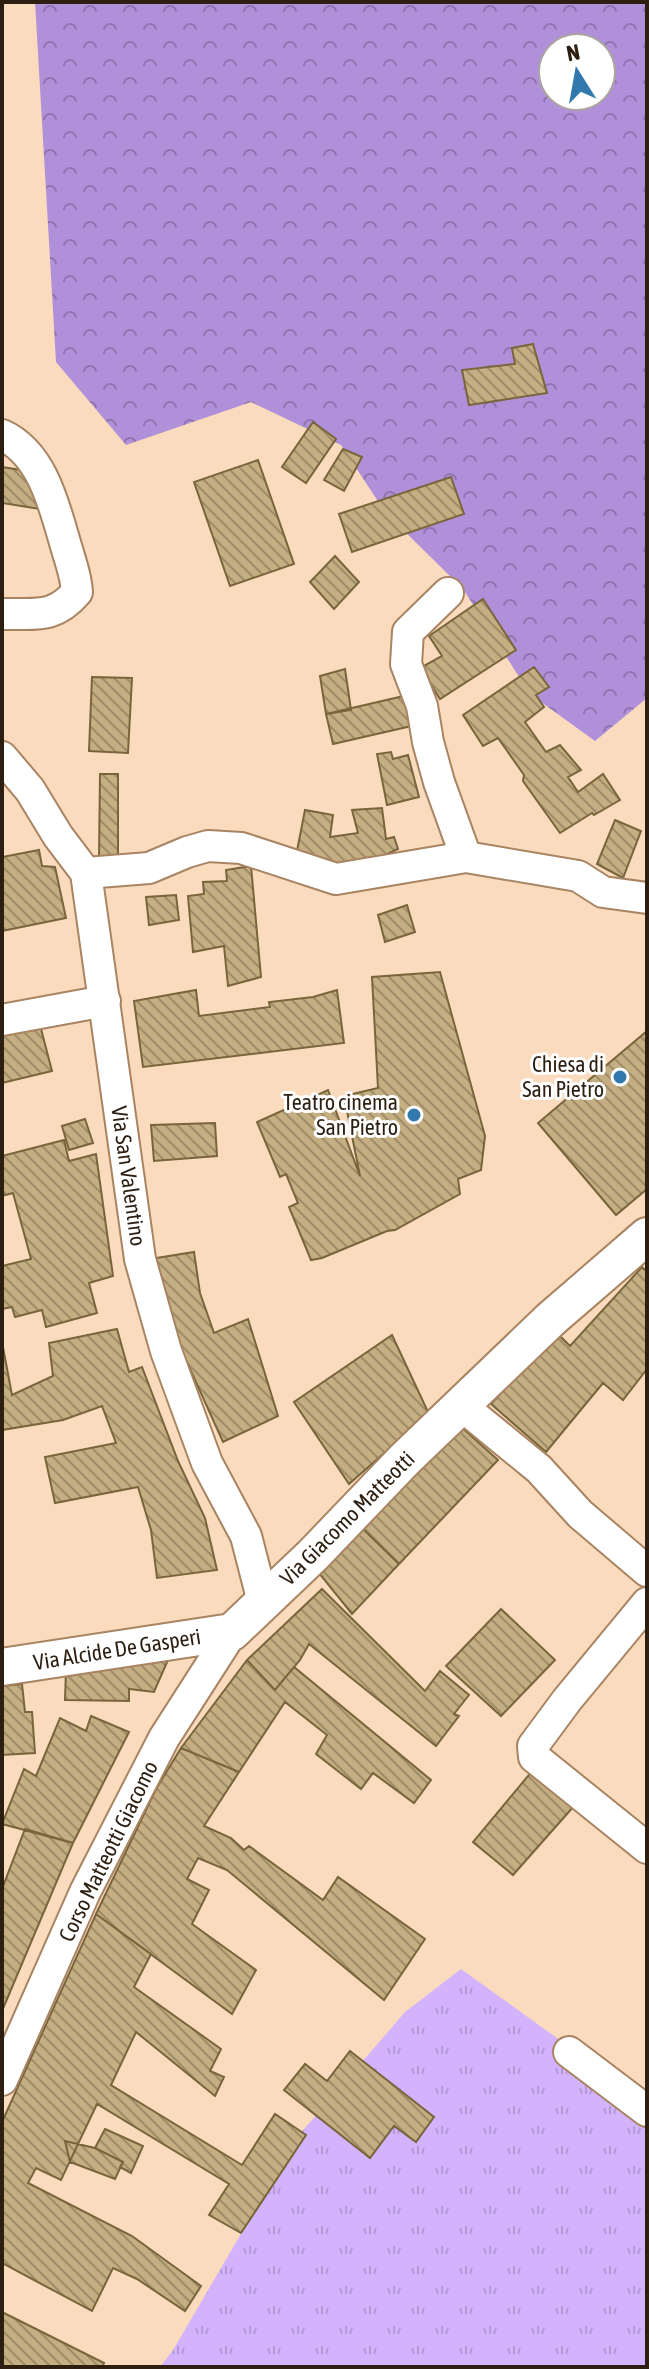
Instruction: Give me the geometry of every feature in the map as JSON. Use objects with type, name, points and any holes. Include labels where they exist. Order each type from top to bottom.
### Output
[{"type":"street","points":[[2,435],[14,441],[34,465],[51,498],[76,574],[77,592],[68,603],[52,613],[2,614]]},
{"type":"street","points":[[448,593],[408,632],[406,664],[422,706],[439,782],[466,857]]},
{"type":"street","name":"Via San Valentino","points":[[2,757],[30,790],[58,836],[86,873],[140,1259],[166,1351],[207,1463],[246,1536],[263,1602]]},
{"type":"street","points":[[86,873],[149,868],[208,846],[241,848],[336,879],[466,857],[578,876],[603,892],[647,898]]},
{"type":"street","points":[[2,1020],[105,1001]]},
{"type":"street","name":"Via Giacomo Matteotti","points":[[232,1632],[551,1319],[647,1236]]},
{"type":"street","points":[[462,1406],[539,1469],[580,1514],[647,1571]]},
{"type":"street","points":[[647,1603],[533,1746],[534,1757],[647,1848]]},
{"type":"street","name":"Via Alcide De Gasperi","points":[[2,1667],[232,1632]]},
{"type":"street","name":"Corso Matteotti Giacomo","points":[[2,2080],[100,1864],[164,1738],[232,1632]]},
{"type":"street","points":[[569,2052],[647,2111]]},
{"type":"green space","points":[[35,2],[647,2],[647,698],[595,741],[530,694],[463,589],[385,512],[341,445],[251,402],[126,445],[56,362]]},
{"type":"green space","points":[[461,1969],[647,2103],[647,2367],[160,2367],[173,2350],[299,2135],[405,2012]]},
{"type":"building","points":[[533,344],[547,393],[469,405],[462,370],[515,364],[512,348]]},
{"type":"building","points":[[313,422],[336,439],[306,483],[282,467]]},
{"type":"building","points":[[343,449],[362,457],[344,491],[324,480]]},
{"type":"building","points":[[258,460],[294,564],[230,586],[194,482]]},
{"type":"building","points":[[2,467],[34,472],[40,509],[2,503]]},
{"type":"building","points":[[451,477],[464,514],[352,552],[339,514]]},
{"type":"building","points":[[335,556],[359,582],[334,609],[310,582]]},
{"type":"building","points":[[483,599],[516,650],[440,699],[420,668],[442,656],[429,636]]},
{"type":"building","points":[[534,667],[549,687],[536,695],[544,707],[525,722],[546,752],[560,745],[581,770],[568,777],[578,792],[603,774],[620,800],[560,833],[523,781],[524,775],[498,738],[483,746],[463,715]]},
{"type":"building","points":[[345,669],[351,710],[326,714],[320,676]]},
{"type":"building","points":[[92,677],[132,678],[128,753],[89,751]]},
{"type":"building","points":[[408,695],[416,725],[333,744],[326,714]]},
{"type":"building","points":[[391,752],[393,759],[408,755],[419,797],[387,805],[377,754]]},
{"type":"building","points":[[100,774],[118,774],[118,859],[99,859]]},
{"type":"building","points":[[382,808],[386,839],[394,837],[398,849],[368,863],[331,871],[296,856],[305,810],[333,815],[330,837],[358,833],[352,810]]},
{"type":"building","points":[[615,820],[641,831],[623,878],[597,864]]},
{"type":"building","points":[[39,850],[42,866],[55,867],[66,918],[2,931],[2,857]]},
{"type":"building","points":[[251,866],[261,977],[228,986],[224,946],[193,952],[188,896],[204,894],[203,882],[227,881],[226,870]]},
{"type":"building","points":[[176,895],[179,920],[149,925],[146,897]]},
{"type":"building","points":[[407,905],[415,932],[385,942],[378,915]]},
{"type":"building","name":"Teatro cinema San Pietro","points":[[440,972],[485,1136],[481,1170],[458,1179],[460,1194],[395,1230],[311,1260],[289,1207],[298,1203],[286,1174],[280,1177],[257,1122],[328,1090],[360,1176],[344,1096],[378,1088],[372,977]]},
{"type":"building","points":[[196,990],[199,1016],[270,1007],[269,1002],[313,997],[337,990],[344,1043],[143,1067],[134,1001]]},
{"type":"building","points":[[40,1025],[52,1071],[2,1083],[2,1033]]},
{"type":"building","name":"Chiesa di San Pietro","points":[[647,1031],[647,1189],[616,1215],[538,1123]]},
{"type":"building","points":[[85,1119],[93,1143],[69,1150],[62,1126]]},
{"type":"building","points":[[215,1123],[217,1156],[154,1161],[151,1125]]},
{"type":"building","points":[[64,1140],[69,1161],[96,1154],[113,1276],[89,1283],[97,1313],[46,1327],[42,1310],[15,1317],[12,1307],[2,1309],[2,1266],[31,1259],[13,1193],[2,1196],[2,1156]]},
{"type":"building","points":[[194,1252],[200,1293],[214,1333],[248,1319],[278,1416],[223,1442],[180,1347],[163,1296],[156,1258]]},
{"type":"building","points":[[642,1267],[647,1272],[647,1369],[623,1400],[603,1383],[546,1452],[491,1404],[556,1332],[570,1346]]},
{"type":"building","points":[[117,1329],[129,1372],[142,1367],[178,1461],[205,1518],[217,1570],[157,1578],[151,1530],[138,1487],[55,1503],[45,1457],[116,1443],[102,1406],[63,1420],[2,1430],[2,1342],[12,1395],[53,1376],[49,1343]]},
{"type":"building","points":[[392,1335],[429,1414],[349,1484],[294,1402]]},
{"type":"building","points":[[458,1424],[498,1460],[399,1564],[361,1527]]},
{"type":"building","points":[[361,1527],[399,1564],[352,1614],[319,1573]]},
{"type":"building","points":[[322,1589],[425,1691],[440,1671],[469,1695],[454,1714],[459,1716],[436,1746],[309,1644],[275,1690],[247,1660]]},
{"type":"building","points":[[501,1609],[555,1660],[501,1716],[446,1666]]},
{"type":"building","points":[[100,1660],[168,1660],[154,1692],[129,1689],[129,1701],[65,1700],[66,1669]]},
{"type":"building","points":[[247,1660],[275,1690],[294,1667],[431,1780],[414,1803],[373,1773],[361,1789],[316,1754],[327,1735],[285,1702],[239,1772],[181,1748]]},
{"type":"building","points":[[22,1684],[25,1712],[32,1712],[35,1753],[2,1755],[2,1686]]},
{"type":"building","points":[[91,1716],[129,1732],[73,1843],[2,1824],[24,1769],[36,1776],[60,1718],[86,1731]]},
{"type":"building","points":[[181,1748],[239,1772],[204,1826],[231,1838],[244,1850],[249,1846],[323,1900],[338,1877],[425,1939],[384,2000],[227,1870],[198,1858],[187,1879],[209,1890],[192,1924],[256,1970],[232,2014],[96,1914],[156,1789]]},
{"type":"building","points":[[533,1770],[574,1806],[513,1875],[473,1842]]},
{"type":"building","points":[[25,1829],[73,1843],[2,2011],[2,1889]]},
{"type":"building","points":[[96,1914],[151,1954],[134,1987],[221,2049],[210,2071],[224,2077],[215,2096],[136,2032],[111,2085],[242,2165],[275,2114],[306,2135],[241,2233],[209,2215],[229,2184],[97,2104],[61,2180],[36,2168],[28,2183],[132,2236],[201,2286],[185,2311],[137,2279],[113,2268],[92,2311],[2,2263],[2,2122]]},
{"type":"building","points":[[350,2051],[434,2117],[416,2142],[394,2126],[370,2158],[284,2090],[305,2064],[327,2081]]},
{"type":"building","points":[[105,2129],[143,2146],[131,2173],[120,2167],[123,2162],[95,2148]]},
{"type":"building","points":[[65,2141],[95,2148],[123,2162],[115,2179],[70,2162]]},
{"type":"building","points":[[2,2312],[104,2363],[102,2367],[2,2367]]},
{"type":"place","name":"Chiesa di San Pietro","points":[[620,1077]]},
{"type":"place","name":"Teatro cinema San Pietro","points":[[414,1115]]}]
